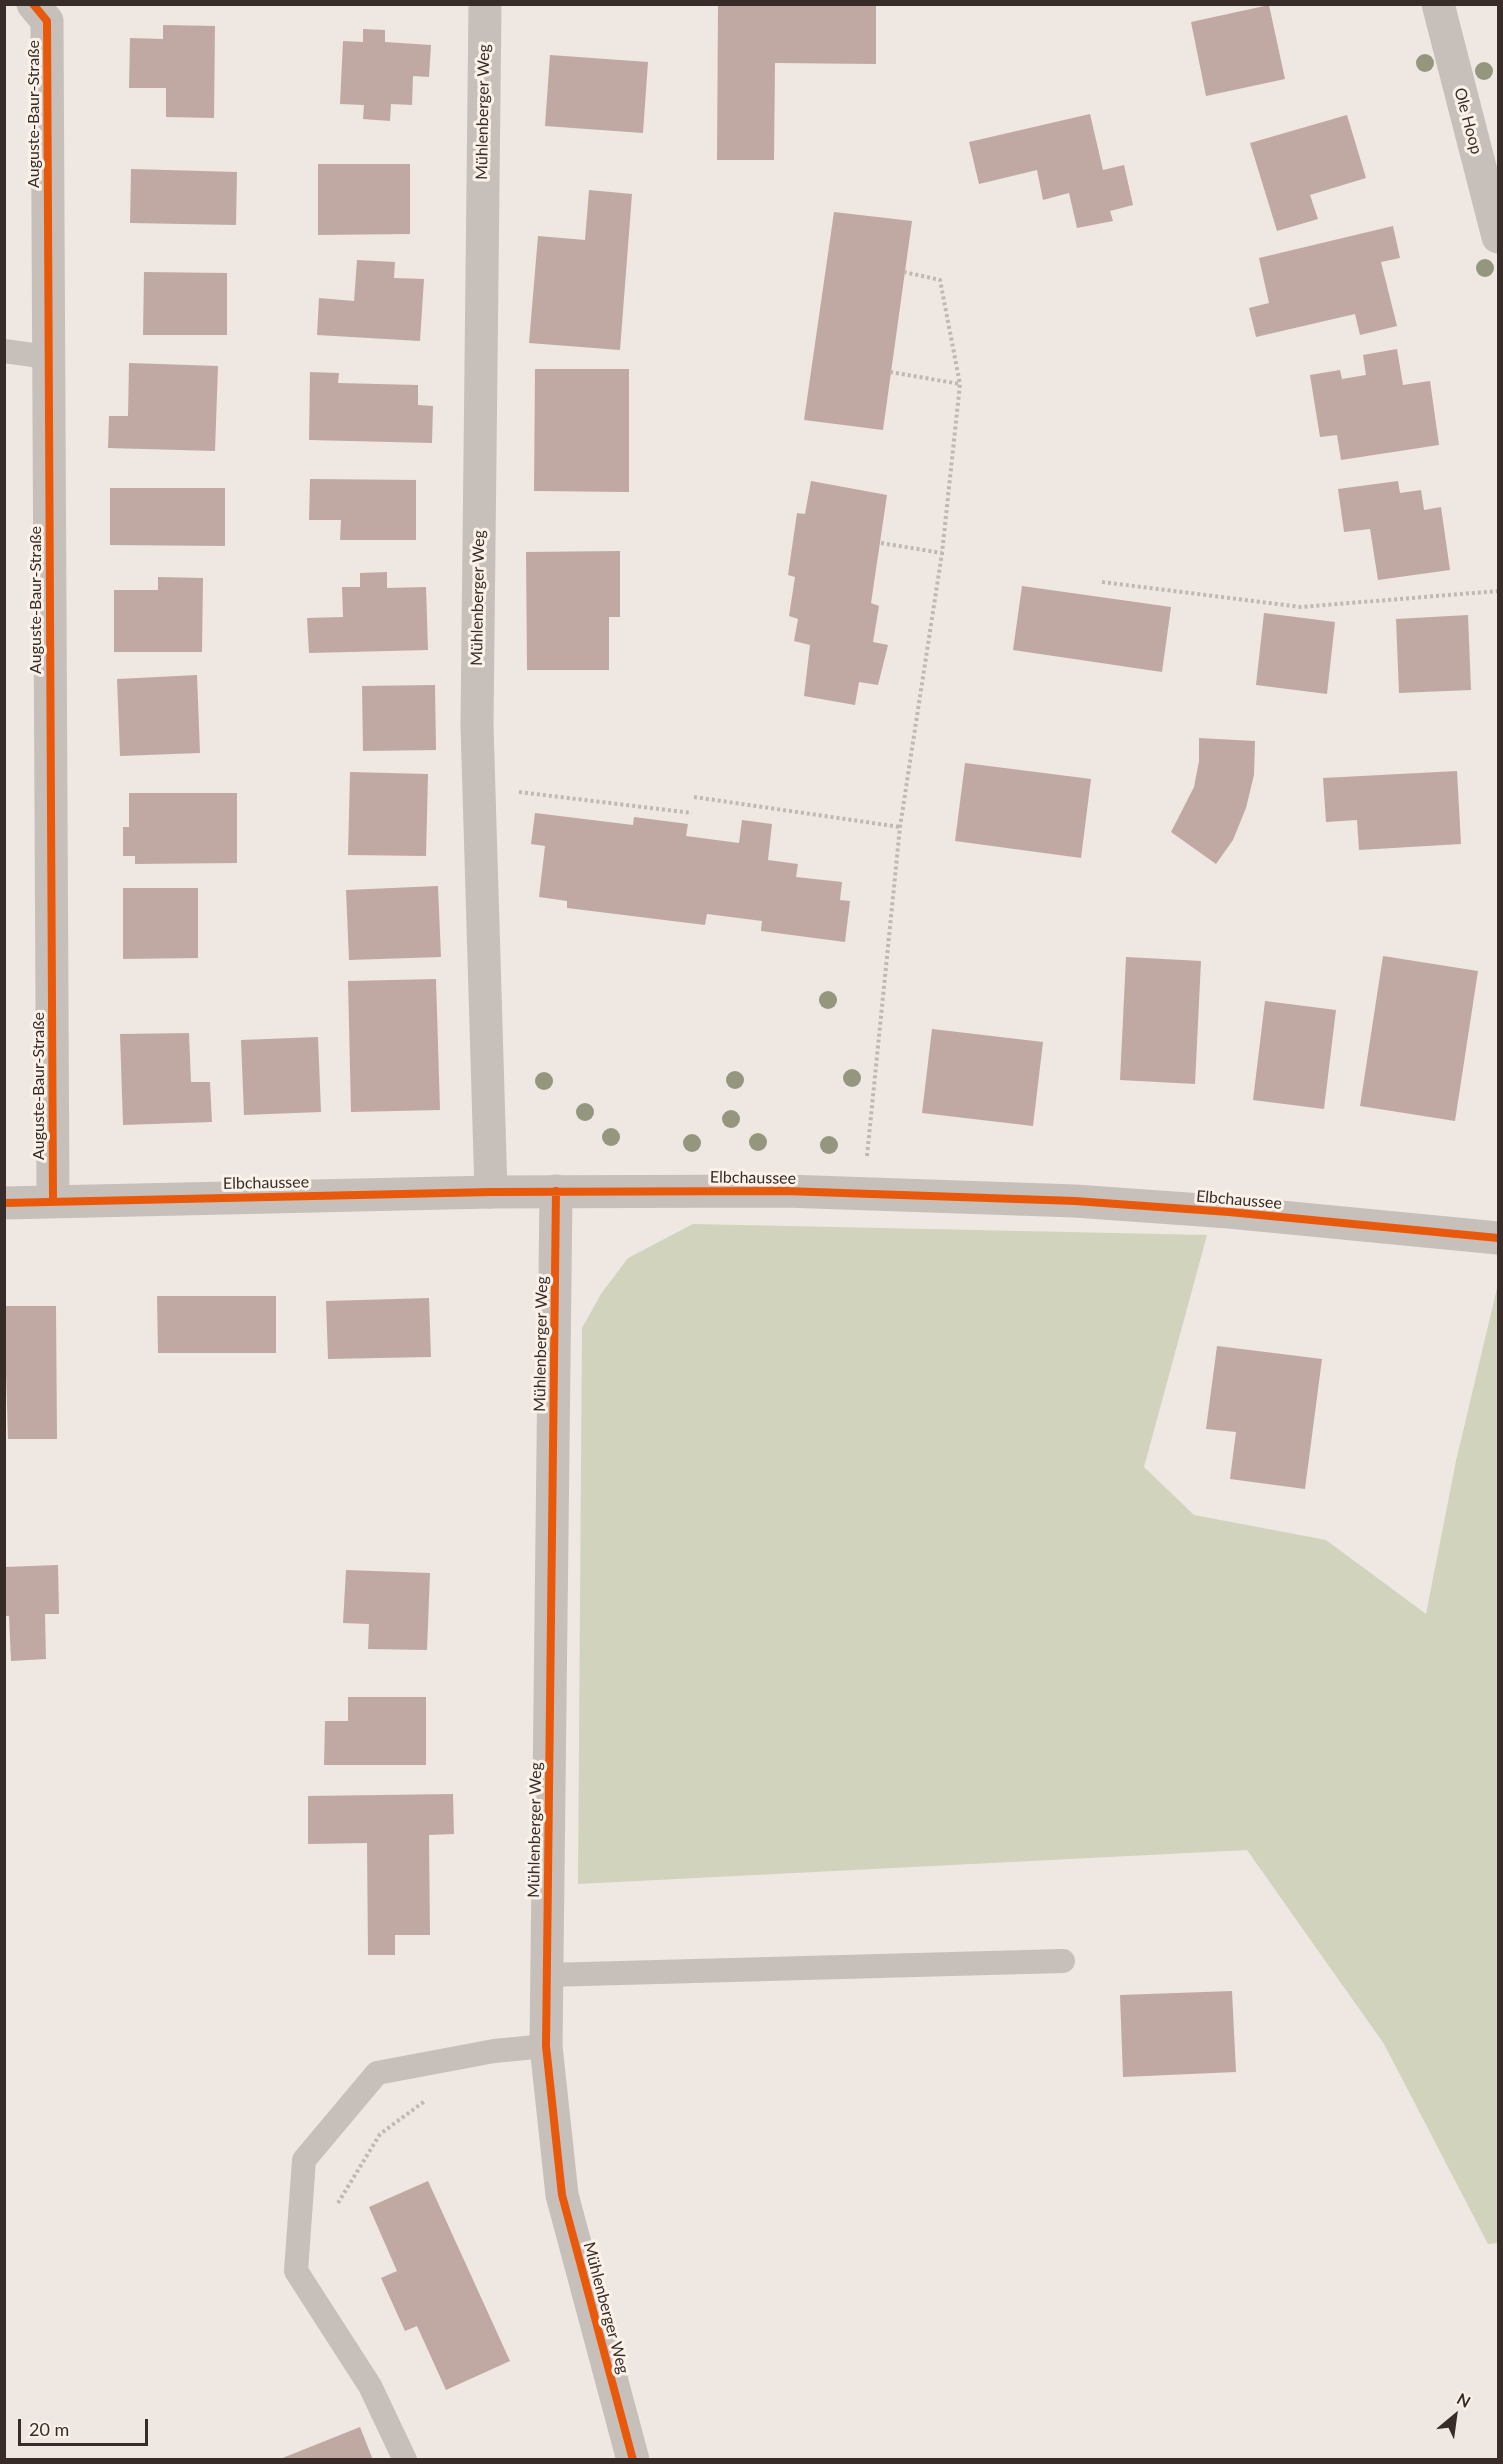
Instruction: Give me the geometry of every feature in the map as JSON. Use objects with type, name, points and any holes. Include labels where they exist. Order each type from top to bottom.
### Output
[{"type":"street","name":"Auguste-Baur-Straße","points":[[33,4],[47,21],[53,1201]]},
{"type":"street","name":"Mühlenberger Weg","points":[[484,4],[477,725],[490,1192]]},
{"type":"street","name":"Ole Hoop","points":[[1438,4],[1498,237]]},
{"type":"street","name":"Mühlenberger Weg","points":[[556,1191],[546,2046],[562,2195],[633,2460]]},
{"type":"street","name":"Elbchaussee","points":[[4,1203],[490,1192],[785,1191],[1086,1202],[1229,1212],[1498,1238]]},
{"type":"lane","points":[[4,351],[48,357]]},
{"type":"lane","points":[[547,1976],[1063,1961]]},
{"type":"lane","points":[[405,2460],[370,2386],[296,2271],[304,2160],[377,2073],[494,2051],[546,2046]]},
{"type":"path","points":[[863,1195],[900,827],[942,553],[960,384],[940,280],[904,272]]},
{"type":"path","points":[[890,372],[960,384]]},
{"type":"path","points":[[881,543],[942,553]]},
{"type":"path","points":[[1102,582],[1301,607],[1498,591]]},
{"type":"path","points":[[480,787],[692,813]]},
{"type":"path","points":[[694,797],[900,827]]},
{"type":"path","points":[[332,2212],[380,2134],[427,2100]]},
{"type":"green space","points":[[693,1224],[1207,1235],[1144,1467],[1194,1515],[1326,1540],[1426,1614],[1456,1461],[1498,1284],[1498,2243],[1488,2244],[1384,2044],[1247,1850],[578,1884],[582,1328],[601,1294],[628,1258]]},
{"type":"building","points":[[718,4],[876,4],[876,64],[775,63],[774,160],[717,160]]},
{"type":"building","points":[[1269,5],[1285,79],[1206,96],[1191,22]]},
{"type":"building","points":[[163,25],[215,26],[214,118],[166,117],[166,88],[129,88],[130,38],[163,39]]},
{"type":"building","points":[[363,29],[385,30],[385,42],[431,45],[429,77],[413,76],[412,105],[391,104],[390,121],[363,119],[364,105],[340,104],[343,41],[363,42]]},
{"type":"building","points":[[550,55],[648,62],[643,133],[545,126]]},
{"type":"building","points":[[1090,114],[1103,170],[1124,165],[1133,205],[1110,211],[1113,221],[1077,228],[1069,193],[1043,200],[1037,170],[979,184],[969,142]]},
{"type":"building","points":[[1347,115],[1366,178],[1310,195],[1318,219],[1277,231],[1250,143]]},
{"type":"building","points":[[318,164],[410,164],[410,234],[318,235]]},
{"type":"building","points":[[131,169],[237,172],[236,225],[130,223]]},
{"type":"building","points":[[589,190],[632,194],[620,350],[529,343],[538,236],[585,240]]},
{"type":"building","points":[[834,212],[912,221],[883,430],[804,420]]},
{"type":"building","points":[[1393,226],[1400,258],[1381,262],[1397,326],[1360,335],[1355,314],[1256,337],[1249,308],[1269,303],[1259,258]]},
{"type":"building","points":[[357,260],[395,262],[394,278],[424,279],[420,341],[317,335],[319,298],[354,301]]},
{"type":"building","points":[[144,272],[227,273],[227,335],[143,335]]},
{"type":"building","points":[[1397,349],[1403,385],[1430,381],[1439,445],[1341,460],[1337,435],[1320,437],[1310,375],[1340,370],[1342,379],[1366,375],[1363,355]]},
{"type":"building","points":[[129,363],[218,366],[215,451],[108,448],[109,416],[128,416]]},
{"type":"building","points":[[535,369],[629,369],[629,492],[534,491]]},
{"type":"building","points":[[310,372],[339,373],[338,383],[418,385],[418,405],[433,406],[432,443],[309,440]]},
{"type":"building","points":[[310,479],[416,480],[416,540],[340,540],[341,520],[309,520]]},
{"type":"building","points":[[811,481],[887,495],[871,603],[879,606],[873,642],[888,645],[878,685],[859,682],[855,705],[804,696],[810,645],[794,641],[798,619],[789,616],[795,577],[788,575],[797,513],[805,514]]},
{"type":"building","points":[[1398,481],[1400,493],[1421,490],[1424,510],[1441,507],[1450,570],[1378,580],[1370,529],[1344,532],[1338,489]]},
{"type":"building","points":[[110,488],[225,488],[225,546],[110,545]]},
{"type":"building","points":[[620,551],[620,617],[609,617],[609,670],[527,670],[526,552]]},
{"type":"building","points":[[387,572],[387,588],[426,587],[428,650],[309,653],[307,618],[343,617],[342,587],[360,587],[360,573]]},
{"type":"building","points":[[158,577],[203,578],[202,652],[114,652],[114,590],[158,590]]},
{"type":"building","points":[[1022,586],[1171,607],[1162,672],[1013,650]]},
{"type":"building","points":[[1264,613],[1335,622],[1327,694],[1256,685]]},
{"type":"building","points":[[1468,615],[1471,690],[1399,693],[1396,619]]},
{"type":"building","points":[[197,675],[200,753],[120,756],[117,679]]},
{"type":"building","points":[[435,685],[436,750],[363,751],[362,686]]},
{"type":"building","points":[[1199,738],[1255,741],[1254,775],[1246,808],[1233,840],[1216,864],[1171,832],[1194,787],[1199,761]]},
{"type":"building","points":[[965,763],[1091,779],[1081,858],[955,841]]},
{"type":"building","points":[[1457,771],[1461,844],[1359,850],[1357,820],[1326,822],[1323,778]]},
{"type":"building","points":[[350,772],[428,774],[426,856],[348,855]]},
{"type":"building","points":[[129,793],[237,793],[237,863],[135,864],[135,856],[123,856],[123,827],[129,827]]},
{"type":"building","points":[[535,813],[633,825],[634,817],[688,824],[686,836],[739,843],[742,820],[772,824],[768,860],[798,864],[796,877],[842,882],[840,900],[850,901],[845,942],[761,931],[762,921],[707,914],[705,925],[567,908],[567,901],[539,897],[545,846],[531,844]]},
{"type":"building","points":[[438,886],[441,957],[349,960],[346,890]]},
{"type":"building","points":[[123,888],[198,888],[198,958],[123,959]]},
{"type":"building","points":[[1383,956],[1478,971],[1455,1121],[1360,1106]]},
{"type":"building","points":[[1126,957],[1201,961],[1195,1084],[1120,1080]]},
{"type":"building","points":[[436,979],[440,1110],[351,1112],[348,981]]},
{"type":"building","points":[[1265,1001],[1336,1010],[1324,1109],[1253,1100]]},
{"type":"building","points":[[932,1029],[1043,1042],[1033,1126],[922,1113]]},
{"type":"building","points":[[189,1033],[191,1082],[210,1082],[212,1122],[123,1125],[120,1034]]},
{"type":"building","points":[[318,1037],[321,1112],[244,1115],[241,1040]]},
{"type":"building","points":[[157,1296],[276,1296],[276,1353],[158,1353]]},
{"type":"building","points":[[429,1298],[431,1357],[328,1359],[326,1301]]},
{"type":"building","points":[[4,1306],[56,1306],[57,1439],[8,1439]]},
{"type":"building","points":[[1217,1346],[1322,1359],[1305,1489],[1230,1479],[1236,1432],[1206,1429]]},
{"type":"building","points":[[58,1565],[59,1614],[45,1614],[46,1659],[11,1661],[9,1616],[4,1616],[4,1567]]},
{"type":"building","points":[[346,1570],[430,1573],[427,1650],[368,1649],[369,1624],[343,1623]]},
{"type":"building","points":[[348,1697],[426,1697],[426,1765],[324,1765],[325,1721],[348,1721]]},
{"type":"building","points":[[453,1794],[454,1834],[429,1835],[430,1935],[395,1935],[395,1955],[368,1955],[367,1843],[308,1844],[308,1796]]},
{"type":"building","points":[[1232,1991],[1236,2072],[1123,2077],[1120,1995]]},
{"type":"building","points":[[428,2181],[510,2361],[446,2390],[417,2326],[405,2331],[381,2278],[397,2271],[369,2207]]},
{"type":"building","points":[[360,2427],[373,2460],[280,2460],[280,2459]]},
{"type":"cycle path","points":[[33,4],[47,21],[53,1201]]},
{"type":"cycle path","points":[[556,1191],[546,2046],[562,2195],[633,2460]]},
{"type":"cycle path","points":[[4,1203],[491,1192],[785,1191],[1075,1201],[1229,1212],[1498,1238]]}]
